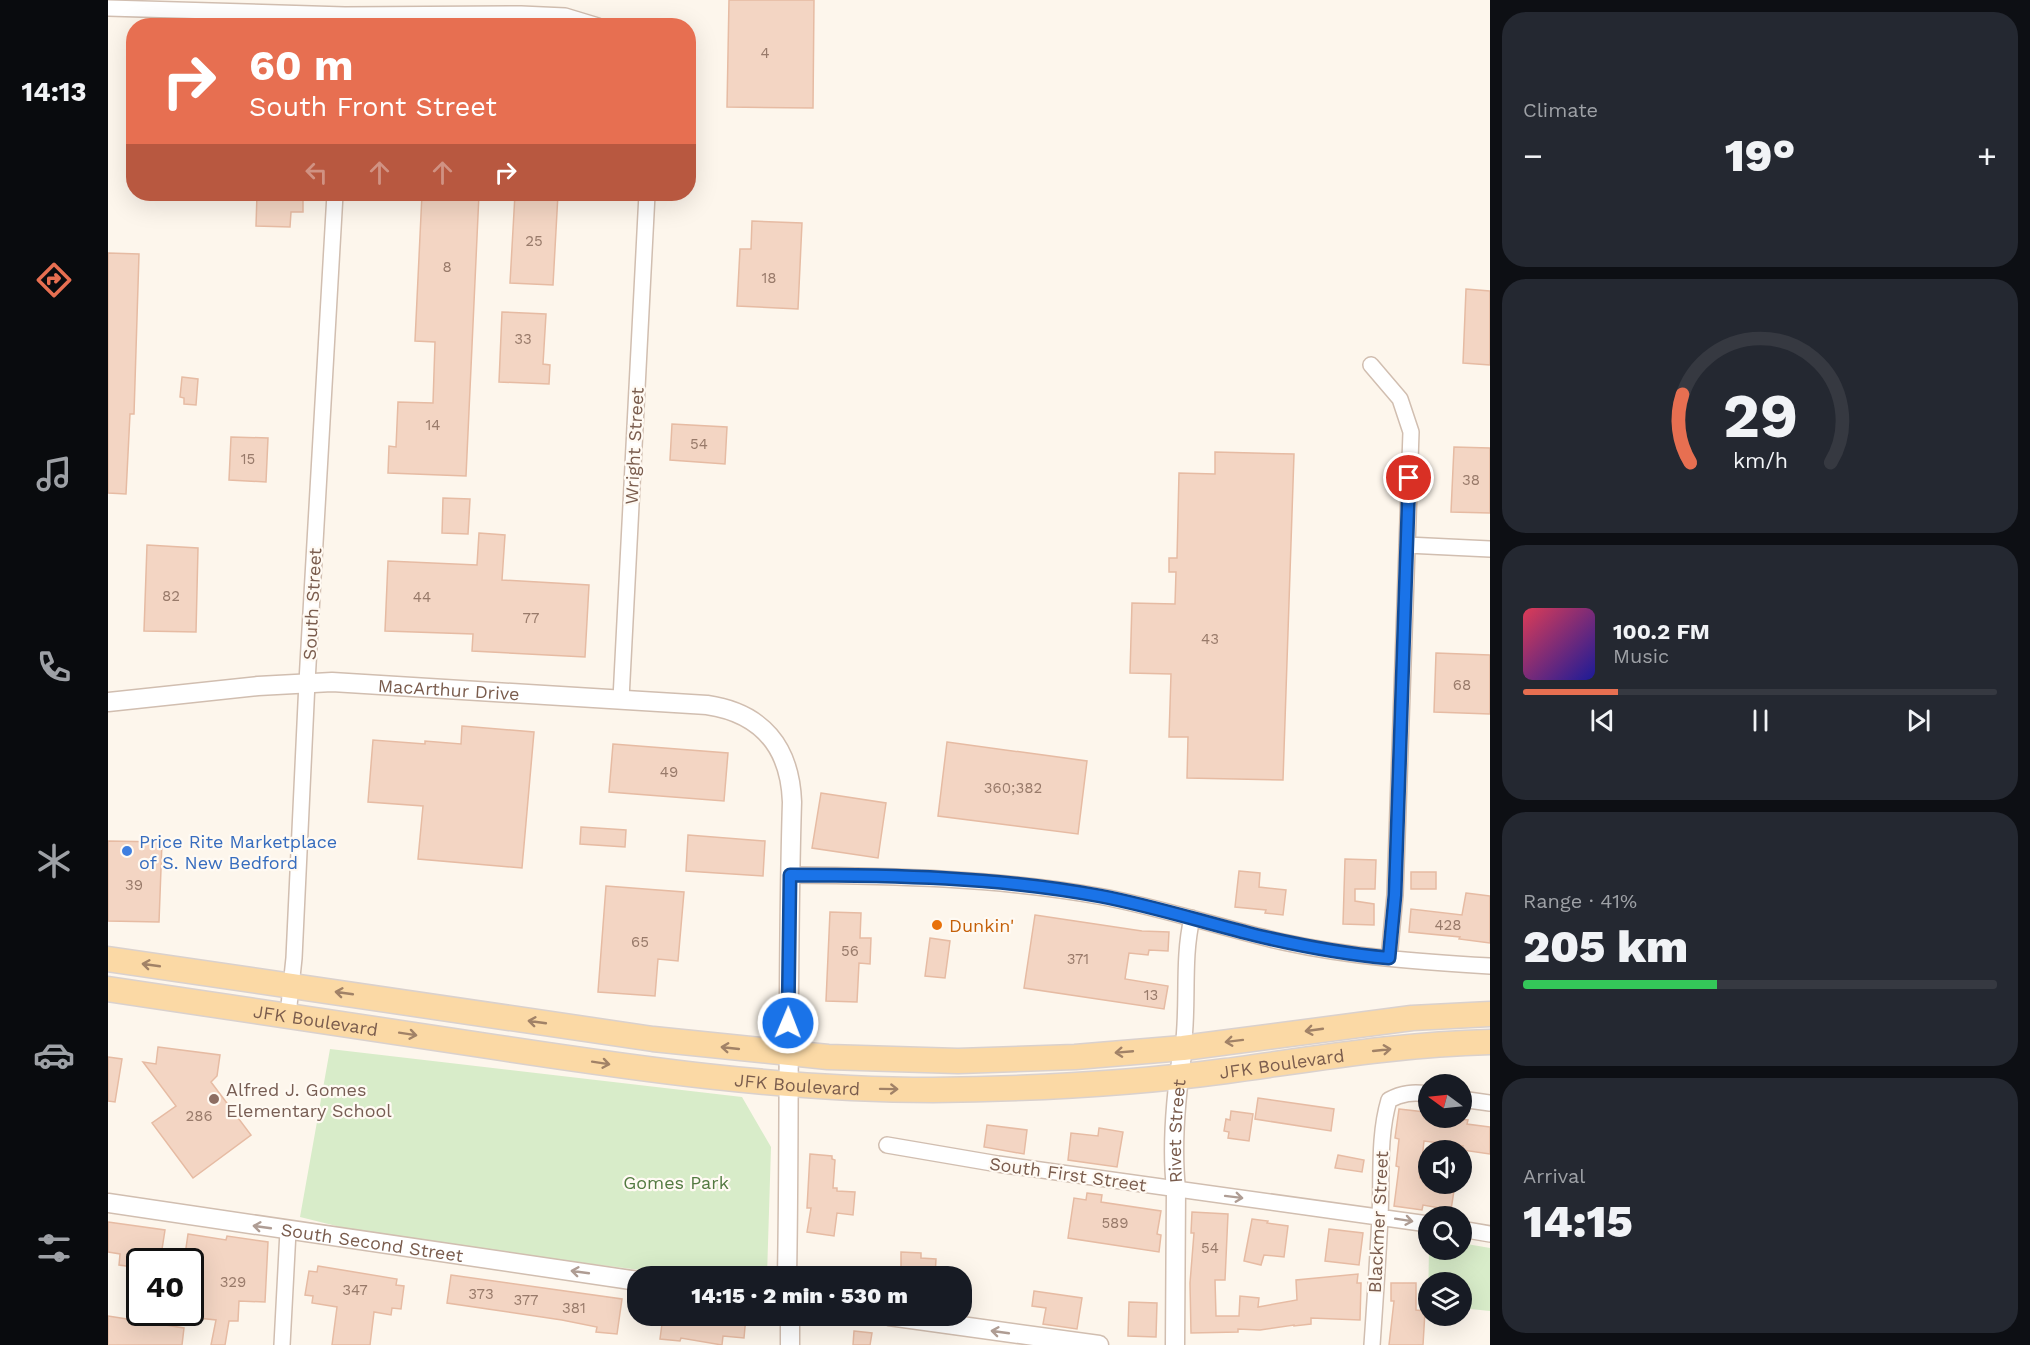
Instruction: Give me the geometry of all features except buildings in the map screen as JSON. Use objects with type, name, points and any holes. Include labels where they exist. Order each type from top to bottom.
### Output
[{"type":"main road","name":"JFK Boulevard","points":[[108,958],[653,1039],[828,1057],[958,1061],[1075,1057],[1183,1048],[1394,1020],[1490,1014]]},
{"type":"main road","name":"JFK Boulevard","points":[[108,989],[651,1071],[789,1085],[936,1090],[1075,1086],[1179,1076],[1363,1052],[1490,1042]]},
{"type":"street","points":[[108,8],[306,18]]},
{"type":"street","points":[[404,18],[521,14],[572,18]]},
{"type":"street","name":"South Street","points":[[288,1015],[292,986],[335,201]]},
{"type":"street","name":"Wright Street","points":[[621,699],[646,201]]},
{"type":"street","points":[[1371,365],[1400,399],[1411,432],[1395,895],[1389,958]]},
{"type":"street","points":[[1407,545],[1490,549]]},
{"type":"street","name":"MacArthur Drive","points":[[108,702],[307,682],[332,682],[707,705],[732,710],[763,728],[777,746],[786,765],[791,787],[790,875]]},
{"type":"street","points":[[787,1266],[790,875],[926,877],[1101,896],[1306,946],[1350,954],[1490,966]]},
{"type":"street","name":"Rivet Street","points":[[1175,1345],[1176,1190],[1174,1172],[1179,1076],[1185,1029],[1187,945],[1192,918]]},
{"type":"street","name":"Blackmer Street","points":[[1372,1345],[1383,1131],[1389,1100],[1399,1095],[1418,1092]]},
{"type":"street","points":[[1472,1101],[1490,1103]]},
{"type":"street","name":"South First Street","points":[[887,1145],[990,1163],[1418,1222]]},
{"type":"street","name":"South Second Street","points":[[108,1203],[627,1279]]},
{"type":"street","points":[[282,1345],[288,1231]]},
{"type":"street","points":[[1472,1231],[1490,1234]]},
{"type":"street","points":[[789,1326],[790,1345]]},
{"type":"street","points":[[962,1326],[1100,1345]]},
{"type":"green space","name":"Gomes Park","points":[[330,1049],[742,1097],[771,1147],[767,1266],[627,1266],[627,1268],[385,1238],[300,1217]]},
{"type":"green space","points":[[1472,1245],[1490,1248],[1490,1311],[1472,1309],[1472,1272],[1428,1272],[1429,1260],[1472,1260]]},
{"type":"place","name":"Price Rite Marketplace of S. New Bedford","points":[[127,851]]},
{"type":"place","name":"Dunkin'","points":[[937,925]]},
{"type":"place","name":"Alfred J. Gomes Elementary School","points":[[214,1099]]},
{"type":"route","points":[[788,1023],[790,875],[926,877],[1040,887],[1101,896],[1300,945],[1389,958],[1395,895],[1409,478]]}]
